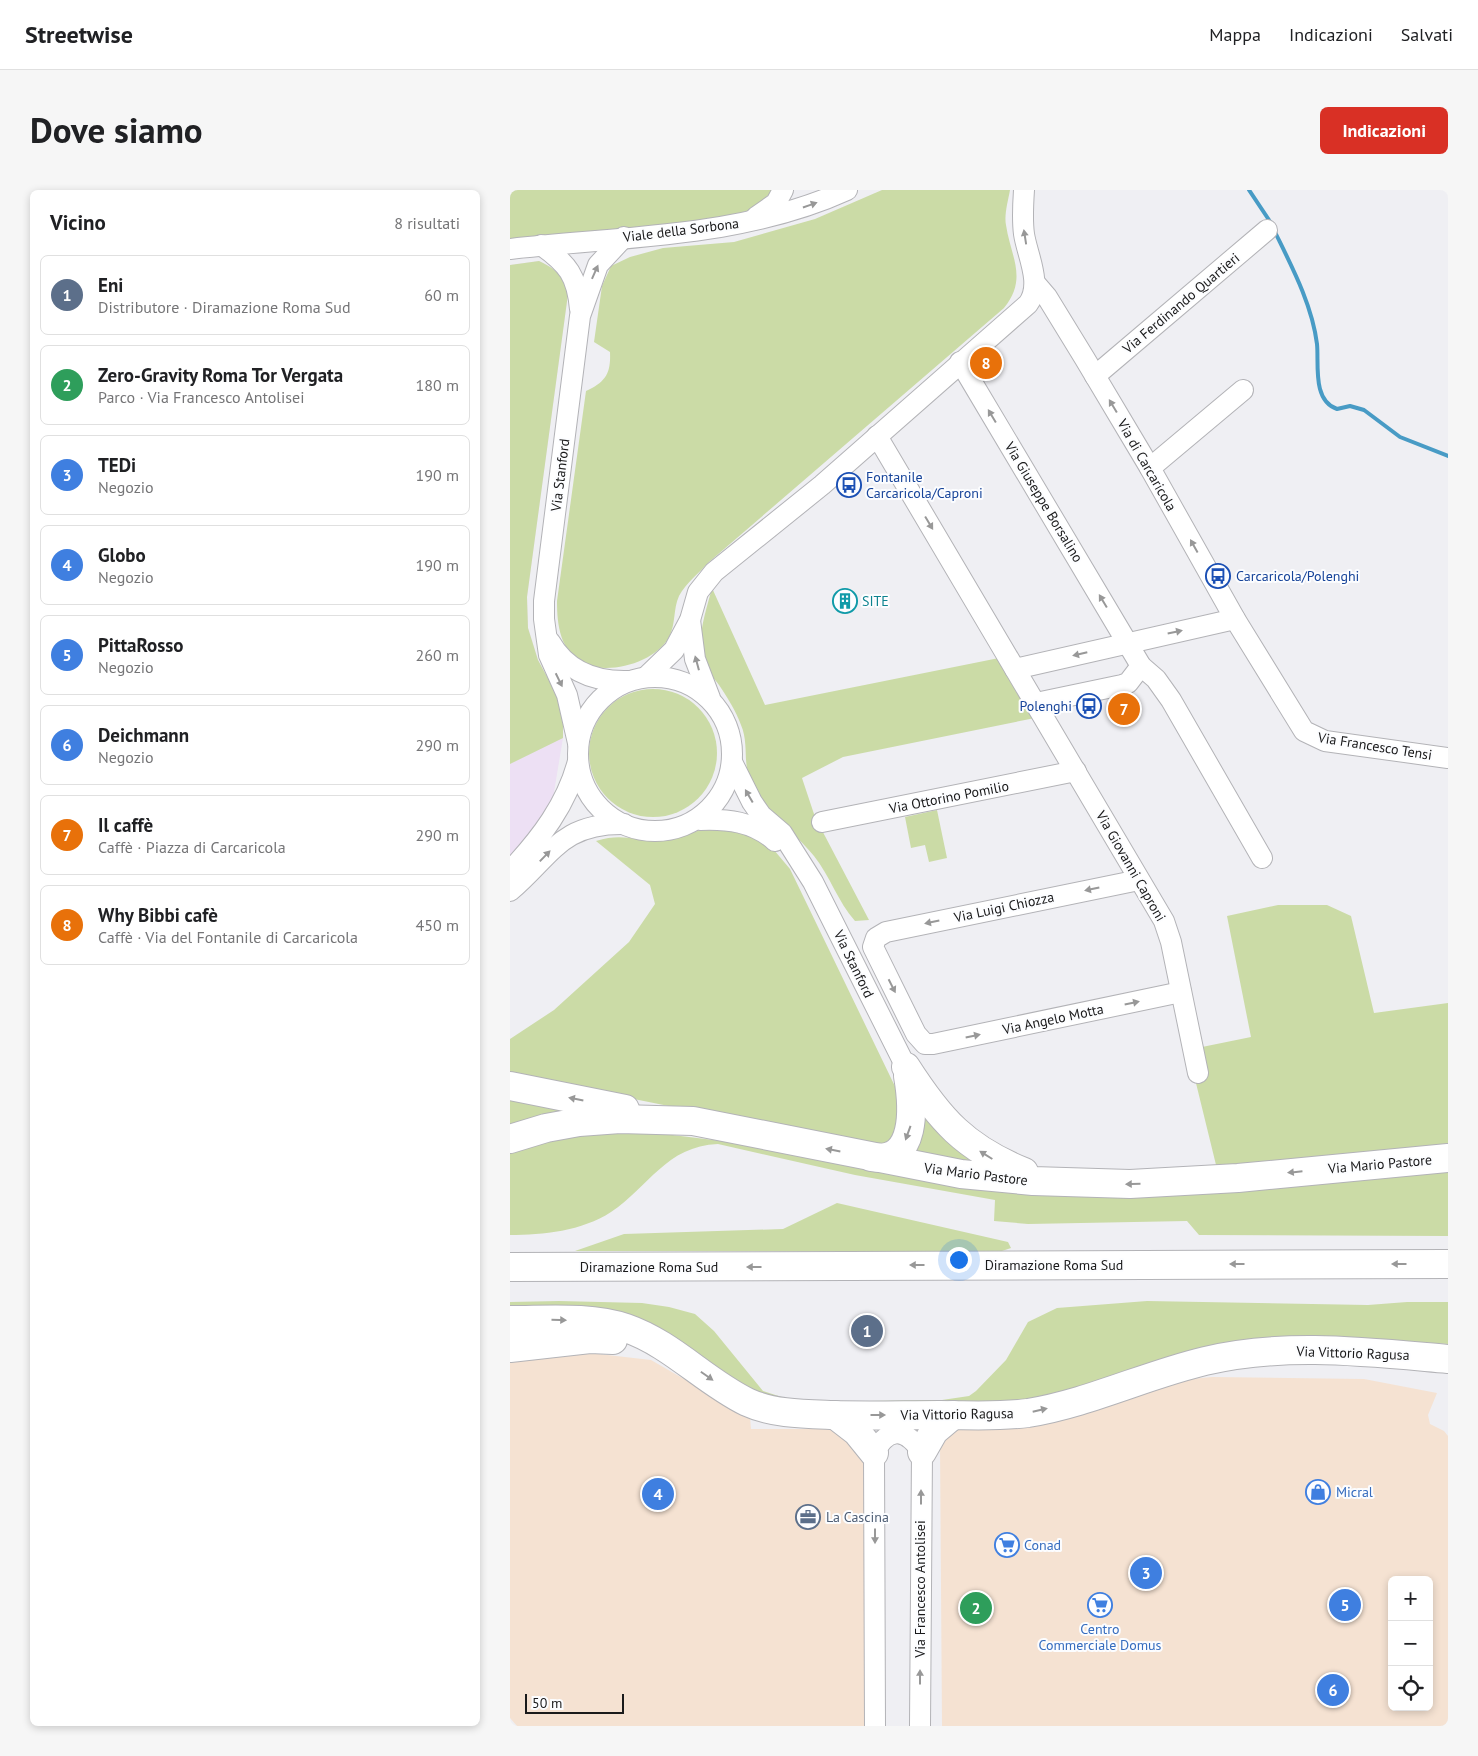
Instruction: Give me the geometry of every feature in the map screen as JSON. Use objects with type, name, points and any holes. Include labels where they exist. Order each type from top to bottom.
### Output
[{"type":"highway","points":[[860,1155],[884,1158],[896,1152],[906,1140],[911,1127],[912,1109],[906,1068]]},
{"type":"highway","points":[[906,1068],[940,1116],[975,1148],[993,1159],[1026,1173],[1064,1182]]},
{"type":"highway","points":[[510,1086],[692,1121]]},
{"type":"highway","name":"Via Mario Pastore","points":[[510,1138],[556,1126],[607,1120],[692,1121],[961,1174],[1064,1182],[1130,1184],[1218,1179],[1445,1158]]},
{"type":"highway","name":"Diramazione Roma Sud","points":[[510,1267],[1448,1264]]},
{"type":"highway","name":"Diramazione Roma Sud","points":[[510,1285],[1448,1282]]},
{"type":"highway","name":"Via Vittorio Ragusa","points":[[510,1320],[568,1320],[611,1324],[633,1331],[663,1346],[726,1390],[748,1402],[775,1411],[835,1415],[1006,1415],[1032,1412],[1081,1400],[1198,1363],[1252,1353],[1337,1350],[1442,1358]]},
{"type":"highway","points":[[510,1348],[590,1339],[663,1346]]},
{"type":"highway","points":[[835,1415],[857,1432],[874,1453]]},
{"type":"highway","points":[[922,1452],[934,1431],[953,1415]]},
{"type":"street","points":[[742,223],[770,209],[783,190]]},
{"type":"street","name":"Viale della Sorbona","points":[[510,249],[742,223],[797,209],[847,190]]},
{"type":"street","name":"Via di Carcaricola","points":[[1024,190],[1024,234],[1035,283],[1047,297],[1095,376],[1150,468],[1235,619],[1304,731]]},
{"type":"street","name":"Via Ferdinando Quartieri","points":[[1095,376],[1267,230]]},
{"type":"street","name":"Via Stanford","points":[[578,752],[566,695],[549,656],[546,633],[545,594],[580,316],[598,265],[624,237]]},
{"type":"street","name":"Via Stanford","points":[[541,245],[566,265],[573,277],[577,286],[580,316]]},
{"type":"street","points":[[510,871],[559,809],[571,786],[586,719],[594,706],[611,691],[638,679],[674,650],[690,620],[698,592],[714,572],[822,485],[960,362],[1026,307],[1032,297],[1035,283]]},
{"type":"street","name":"Via Giuseppe Borsalino","points":[[960,362],[1141,666]]},
{"type":"street","points":[[1150,468],[1242,390]]},
{"type":"street","points":[[878,436],[1015,669],[1235,619]]},
{"type":"street","points":[[578,752],[587,786],[600,807],[614,820],[624,824],[650,831],[679,829],[700,820],[716,803],[723,791],[732,762],[726,730],[695,659],[690,620]]},
{"type":"street","points":[[546,633],[564,660],[580,673],[596,679],[681,680],[698,690],[714,704]]},
{"type":"street","points":[[1036,703],[1128,683],[1141,666],[1156,679],[1171,700],[1262,858]]},
{"type":"street","name":"Via Giovanni Caproni","points":[[1015,669],[1167,928],[1198,1073]]},
{"type":"street","name":"Via Francesco Tensi","points":[[1304,731],[1325,741],[1448,758]]},
{"type":"street","name":"Via Stanford","points":[[732,762],[757,809],[782,833],[820,895],[906,1068]]},
{"type":"street","name":"Via Ottorino Pomilio","points":[[822,822],[1076,771]]},
{"type":"street","name":"Via Stanford","points":[[700,820],[724,820],[750,825],[768,835],[799,861]]},
{"type":"street","points":[[510,890],[567,836],[592,827],[624,824]]},
{"type":"street","name":"Via Luigi Chiozza","points":[[925,1044],[916,1034],[878,960],[873,942],[880,934],[1139,880]]},
{"type":"street","name":"Via Angelo Motta","points":[[925,1044],[934,1044],[1181,992]]},
{"type":"street","points":[[875,1726],[874,1453],[886,1436],[898,1433],[908,1437],[922,1452]]},
{"type":"street","name":"Via Francesco Antolisei","points":[[920,1726],[922,1452]]},
{"type":"shaded area","points":[[539,261],[549,266],[568,294],[527,597],[528,628],[538,660],[560,701],[563,738],[553,798],[533,829],[510,859],[510,265]]},
{"type":"shaded area","points":[[590,1353],[651,1360],[750,1417],[751,1429],[846,1429],[865,1448],[867,1726],[517,1726],[510,1718],[510,1362]]},
{"type":"shaded area","points":[[1212,1377],[1364,1379],[1437,1393],[1428,1415],[1430,1424],[1444,1431],[1448,1436],[1448,1726],[942,1726],[940,1445],[947,1431],[1170,1381]]},
{"type":"green space","points":[[510,190],[774,190],[753,209],[714,221],[510,242]]},
{"type":"green space","points":[[882,190],[1010,190],[1006,208],[1006,221],[1016,268],[1016,277],[1015,287],[1004,308],[709,562],[689,582],[679,596],[671,632],[663,646],[643,659],[619,667],[595,667],[577,659],[565,645],[562,637],[559,628],[557,601],[586,391],[602,381],[606,376],[610,360],[610,352],[594,342],[602,286],[611,266],[630,257],[663,248],[734,242],[815,219]]},
{"type":"green space","points":[[539,261],[550,267],[562,278],[568,294],[527,597],[528,628],[538,660],[560,701],[563,715],[563,738],[510,764],[510,265]]},
{"type":"green space","points":[[712,588],[765,705],[999,658],[1035,718],[843,757],[802,778],[815,817],[869,920],[855,921],[814,856],[767,807],[752,785],[747,768],[743,731],[739,720],[722,690],[706,669],[702,658],[702,628]]},
{"type":"green space","points":[[653,689],[678,693],[699,707],[713,728],[717,753],[713,778],[699,799],[678,813],[653,817],[628,813],[607,799],[593,778],[589,753],[593,728],[607,707],[628,693]]},
{"type":"green space","points":[[937,810],[947,858],[929,862],[925,845],[911,848],[905,817]]},
{"type":"green space","points":[[703,829],[738,830],[774,850],[790,869],[904,1105],[897,1135],[882,1149],[510,1074],[510,1039],[554,1010],[629,942],[655,904],[650,885],[596,841],[614,837],[653,840],[667,839]]},
{"type":"green space","points":[[1278,905],[1327,905],[1351,916],[1374,1013],[1448,1003],[1448,1148],[1217,1169],[1194,1075],[1202,1047],[1251,1037],[1227,916]]},
{"type":"green space","points":[[510,1100],[571,1111],[510,1126]]},
{"type":"green space","points":[[920,1103],[982,1166],[904,1152]]},
{"type":"green space","points":[[609,1133],[656,1133],[730,1142],[898,1169],[1448,1171],[1448,1236],[1199,1235],[1187,1221],[1028,1224],[994,1221],[995,1200],[855,1175],[718,1144],[700,1146],[671,1160],[624,1202],[611,1212],[588,1224],[549,1233],[510,1235],[510,1151],[563,1137]]},
{"type":"green space","points":[[837,1203],[1008,1242],[1011,1248],[1002,1251],[575,1251],[624,1234],[783,1229]]},
{"type":"green space","points":[[1147,1301],[1368,1305],[1407,1302],[1448,1302],[1448,1344],[1371,1339],[1026,1404],[782,1405],[694,1359],[510,1313],[510,1302],[642,1303],[669,1307],[695,1314],[714,1331],[763,1391],[797,1402],[942,1400],[969,1396],[1006,1360],[1028,1322],[1057,1308]]},
{"type":"waterway","points":[[1249,190],[1271,223]]},
{"type":"waterway","points":[[1274,230],[1300,285],[1311,314],[1317,344],[1318,381],[1320,390],[1329,405],[1337,409],[1350,406],[1364,410],[1400,437],[1448,456]]},
{"type":"place","name":"Why Bibbi cafè","points":[[986,363]]},
{"type":"place","name":"Fontanile Carcaricola/Caproni","points":[[849,485]]},
{"type":"place","name":"Carcaricola/Polenghi","points":[[1218,576]]},
{"type":"place","name":"SITE","points":[[845,601]]},
{"type":"place","name":"Polenghi","points":[[1089,706]]},
{"type":"place","name":"Il caffè","points":[[1124,709]]},
{"type":"place","name":"Eni","points":[[867,1331]]},
{"type":"place","name":"Micral","points":[[1318,1492]]},
{"type":"place","name":"Globo","points":[[658,1494]]},
{"type":"place","name":"La Cascina","points":[[808,1517]]},
{"type":"place","name":"Conad","points":[[1007,1545]]},
{"type":"place","name":"TEDi","points":[[1146,1573]]},
{"type":"place","name":"Centro Commerciale Domus","points":[[1100,1605]]},
{"type":"place","name":"PittaRosso","points":[[1345,1605]]},
{"type":"place","name":"Zero-Gravity Roma Tor Vergata","points":[[976,1608]]},
{"type":"place","name":"Deichmann","points":[[1333,1690]]}]
